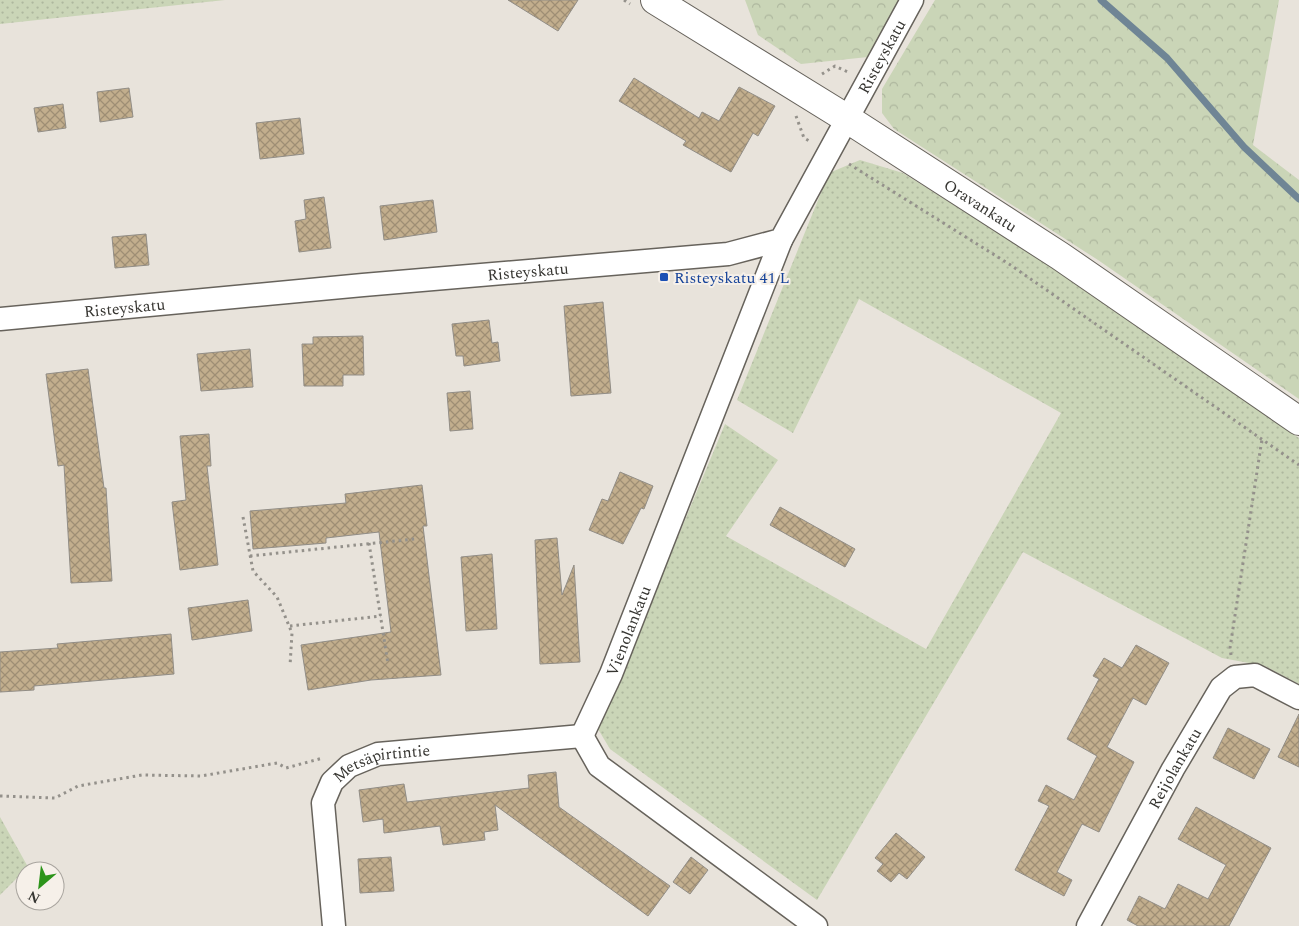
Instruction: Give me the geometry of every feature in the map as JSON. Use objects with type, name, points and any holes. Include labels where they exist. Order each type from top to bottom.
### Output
[{"type":"street","name":"Risteyskatu","points":[[0,319],[373,284],[728,254],[781,240],[912,0]]},
{"type":"street","name":"Oravankatu","points":[[643,2],[846,118],[1060,256],[1299,421]]},
{"type":"street","name":"Vienolankatu","points":[[582,736],[615,666],[781,240]]},
{"type":"street","points":[[1235,677],[1255,675],[1299,698]]},
{"type":"street","name":"Reijolankatu","points":[[1088,926],[1173,769],[1221,688],[1235,677]]},
{"type":"street","name":"Metsäpirtintie","points":[[334,926],[323,803],[332,782],[349,766],[378,754],[582,736]]},
{"type":"street","points":[[582,736],[599,766],[816,926]]},
{"type":"path","points":[[624,0],[643,2]]},
{"type":"path","points":[[795,114],[804,138],[1009,264],[1299,465]]},
{"type":"path","points":[[1235,677],[1230,648],[1262,439]]},
{"type":"path","points":[[242,517],[253,571],[278,597],[290,626],[292,633],[290,666]]},
{"type":"path","points":[[250,556],[415,538]]},
{"type":"path","points":[[369,543],[388,664]]},
{"type":"path","points":[[290,626],[381,616]]},
{"type":"path","points":[[0,796],[55,798],[78,786],[142,775],[201,776],[277,763],[286,768],[330,756]]},
{"type":"green space","points":[[0,0],[225,0],[0,24]]},
{"type":"green space","points":[[745,0],[899,0],[868,57],[801,64],[758,35]]},
{"type":"green space","points":[[935,0],[1279,0],[1253,145],[1299,180],[1299,399],[1098,260],[894,129],[882,113],[882,89]]},
{"type":"green space","points":[[860,160],[903,173],[1029,252],[1299,438],[1299,684],[1265,666],[1222,658],[1023,552],[817,900],[610,749],[598,729],[725,424],[778,460],[726,536],[926,649],[1061,413],[859,299],[793,433],[737,400],[829,173]]},
{"type":"green space","points":[[0,817],[25,861],[15,861],[15,880],[0,895]]},
{"type":"building","points":[[508,0],[578,0],[558,31]]},
{"type":"building","points":[[634,78],[699,118],[702,112],[719,121],[739,87],[775,106],[758,136],[753,133],[731,172],[683,145],[686,141],[619,101]]},
{"type":"building","points":[[129,88],[133,117],[100,122],[97,92]]},
{"type":"building","points":[[63,104],[66,128],[38,132],[34,108]]},
{"type":"building","points":[[300,118],[304,154],[260,159],[256,123]]},
{"type":"building","points":[[324,197],[331,248],[299,252],[295,221],[306,219],[304,200]]},
{"type":"building","points":[[433,200],[437,232],[384,240],[380,206]]},
{"type":"building","points":[[146,234],[149,265],[115,268],[112,237]]},
{"type":"building","points":[[603,302],[611,393],[571,396],[564,306]]},
{"type":"building","points":[[489,320],[492,343],[498,342],[500,361],[464,366],[463,356],[456,356],[452,324]]},
{"type":"building","points":[[363,336],[364,375],[343,375],[343,386],[304,386],[302,344],[313,344],[313,337]]},
{"type":"building","points":[[250,349],[253,387],[201,391],[197,354]]},
{"type":"building","points":[[88,369],[104,488],[106,488],[112,581],[71,583],[64,465],[58,466],[46,374]]},
{"type":"building","points":[[470,391],[473,429],[450,431],[447,393]]},
{"type":"building","points":[[209,434],[211,466],[207,466],[218,565],[180,570],[172,502],[186,500],[180,436]]},
{"type":"building","points":[[620,472],[653,486],[644,509],[641,508],[623,544],[589,530],[602,499],[608,501]]},
{"type":"building","points":[[422,485],[427,526],[423,526],[441,675],[371,680],[308,690],[301,645],[391,632],[379,532],[326,538],[326,543],[253,549],[250,511],[346,503],[345,494]]},
{"type":"building","points":[[780,507],[855,549],[845,567],[770,525]]},
{"type":"building","points":[[557,538],[562,595],[574,565],[580,662],[540,664],[535,540]]},
{"type":"building","points":[[492,554],[497,629],[466,631],[461,557]]},
{"type":"building","points":[[248,600],[252,631],[192,640],[188,608]]},
{"type":"building","points":[[171,634],[174,674],[34,686],[34,690],[0,692],[0,652],[58,648],[57,644]]},
{"type":"building","points":[[1136,645],[1169,663],[1146,705],[1133,698],[1107,747],[1134,762],[1099,832],[1082,824],[1057,872],[1072,880],[1064,896],[1015,870],[1049,806],[1038,801],[1046,785],[1074,800],[1097,756],[1067,739],[1099,679],[1093,676],[1104,658],[1122,668]]},
{"type":"building","points":[[1299,714],[1299,767],[1278,757]]},
{"type":"building","points":[[1228,728],[1270,749],[1254,779],[1213,758]]},
{"type":"building","points":[[556,772],[559,807],[670,886],[648,916],[495,805],[498,830],[484,832],[485,840],[443,845],[440,826],[384,833],[383,819],[363,822],[359,790],[404,784],[407,802],[529,788],[528,775]]},
{"type":"building","points":[[1196,807],[1271,848],[1229,926],[1138,926],[1127,920],[1139,896],[1165,909],[1178,884],[1208,899],[1226,865],[1178,839]]},
{"type":"building","points":[[896,833],[925,857],[907,879],[899,873],[891,882],[877,871],[883,864],[875,858]]},
{"type":"building","points":[[391,857],[394,891],[360,893],[358,859]]},
{"type":"building","points":[[691,857],[708,870],[690,894],[673,882]]},
{"type":"waterway","points":[[1101,0],[1167,58],[1244,147],[1299,199]]},
{"type":"place","name":"Risteyskatu 41 L","points":[[664,277]]}]
